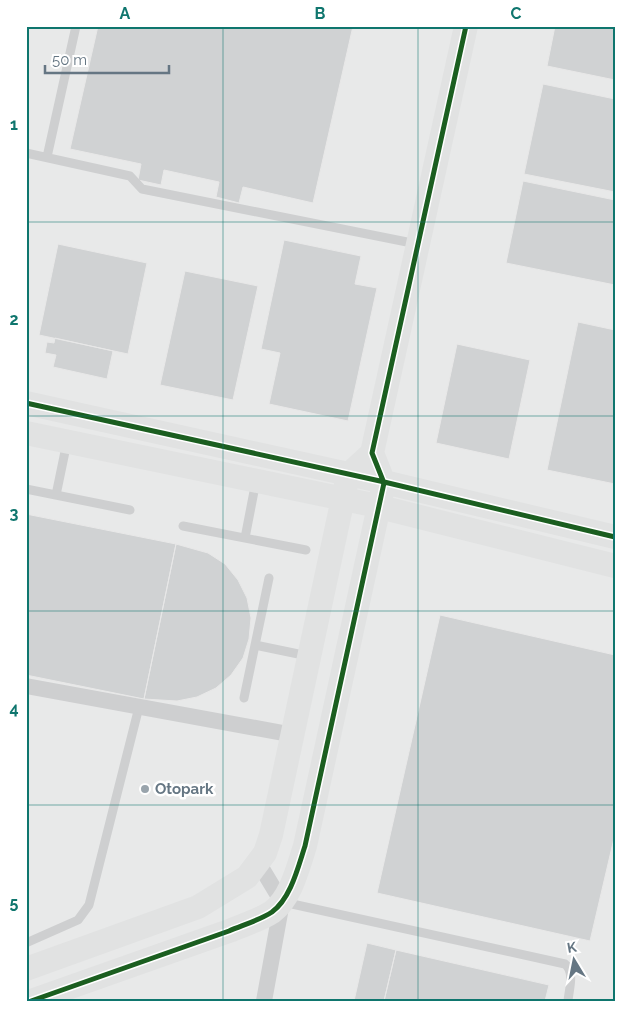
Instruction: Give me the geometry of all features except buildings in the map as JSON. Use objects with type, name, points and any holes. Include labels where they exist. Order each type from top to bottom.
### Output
[{"type":"street","points":[[264,1001],[282,902],[296,873],[305,846],[384,483],[372,453],[466,26]]},
{"type":"street","points":[[26,403],[348,474],[615,537]]},
{"type":"street","points":[[26,433],[343,499],[615,566]]},
{"type":"street","points":[[26,970],[198,907],[247,877],[258,862],[271,836],[348,474],[372,453]]},
{"type":"street","points":[[26,686],[294,734]]},
{"type":"street","points":[[258,862],[282,902]]},
{"type":"street","points":[[31,1001],[229,931],[272,912],[282,902]]},
{"type":"lane","points":[[47,157],[76,26]]},
{"type":"lane","points":[[26,152],[130,176],[142,189],[419,245]]},
{"type":"lane","points":[[56,495],[67,441]]},
{"type":"lane","points":[[245,538],[256,481]]},
{"type":"lane","points":[[26,489],[130,510]]},
{"type":"lane","points":[[183,526],[306,550]]},
{"type":"lane","points":[[244,698],[269,578]]},
{"type":"lane","points":[[255,645],[310,657]]},
{"type":"lane","points":[[26,943],[78,920],[89,905],[139,707]]},
{"type":"lane","points":[[282,902],[565,964],[569,967],[571,974],[568,1001]]},
{"type":"shaded area","points":[[26,26],[615,26],[615,1001],[26,1001]]},
{"type":"cycle path","points":[[31,1001],[262,918],[279,906],[289,891],[305,846],[384,483],[372,453],[466,26]]},
{"type":"cycle path","points":[[26,403],[380,481],[615,537]]},
{"type":"place","name":"Otopark","points":[[145,789]]}]
